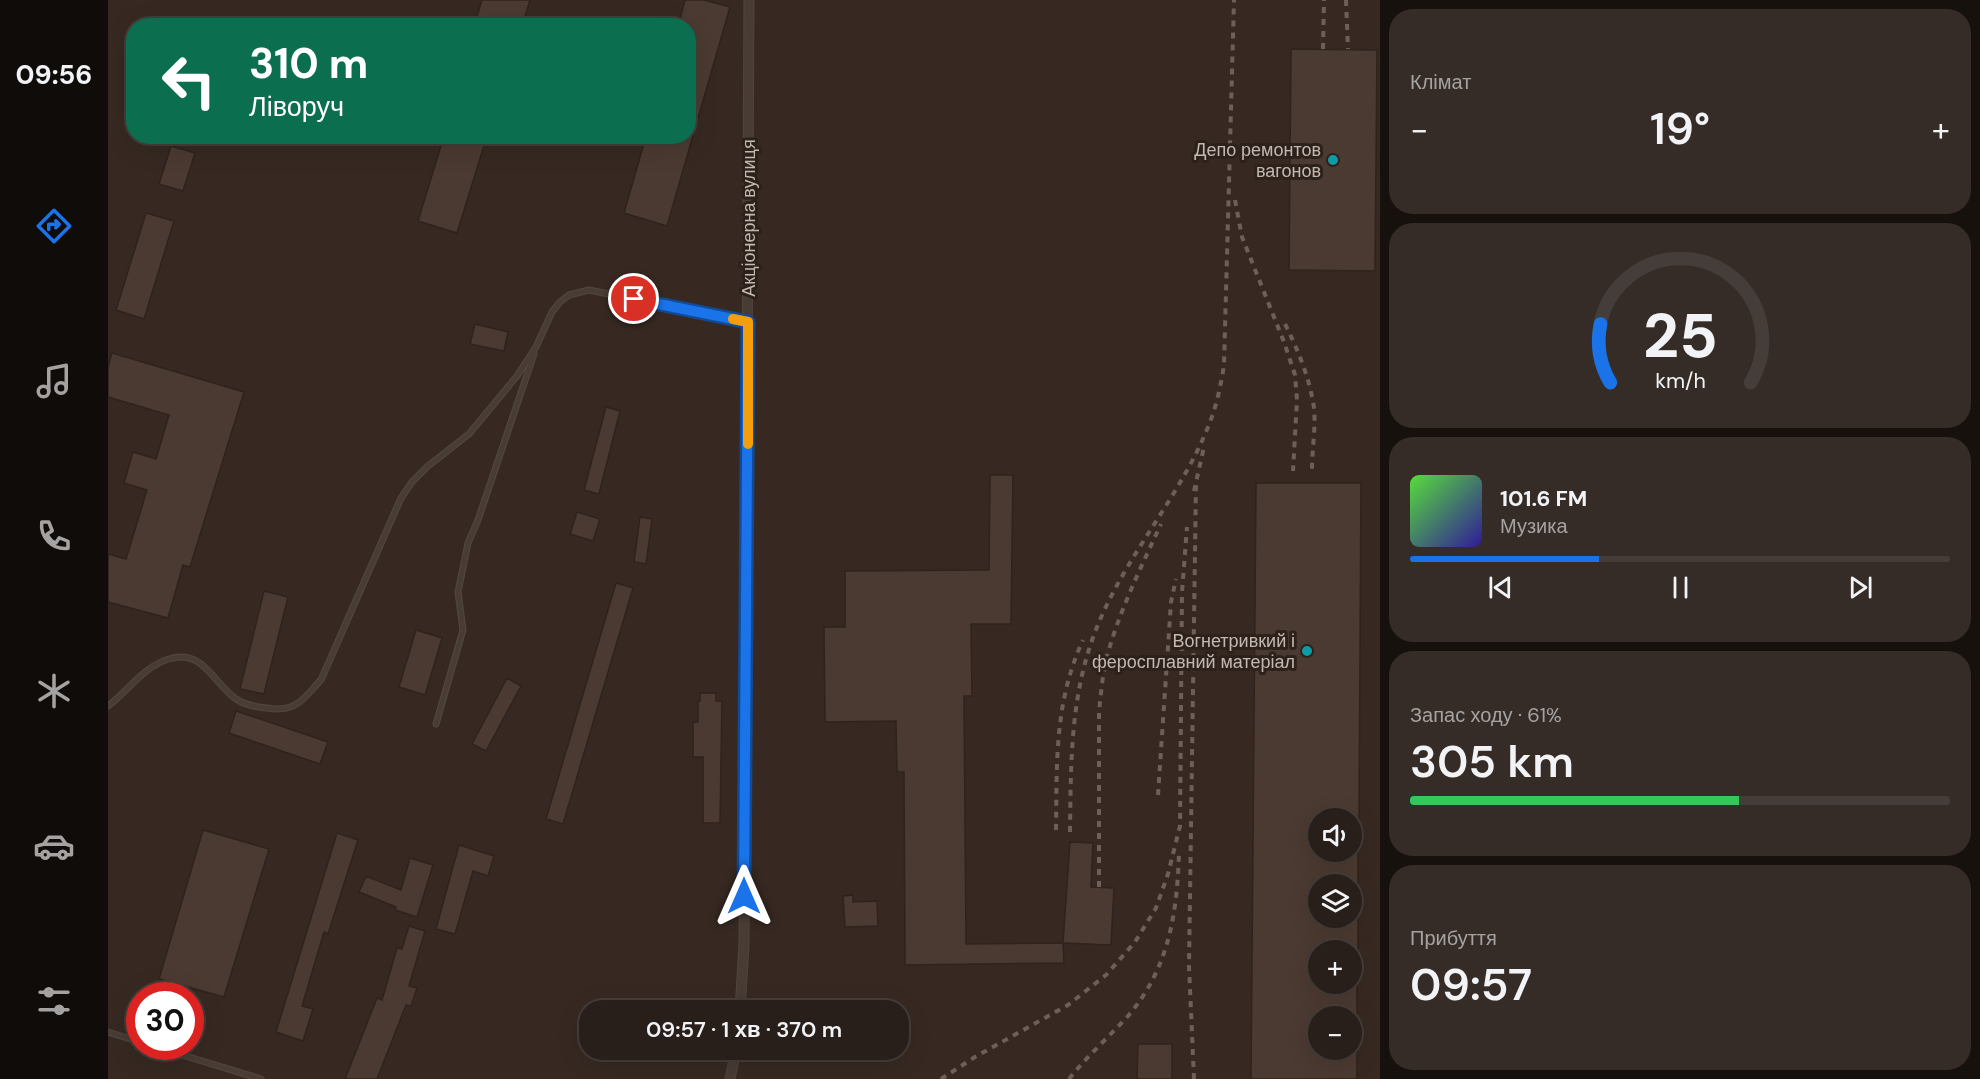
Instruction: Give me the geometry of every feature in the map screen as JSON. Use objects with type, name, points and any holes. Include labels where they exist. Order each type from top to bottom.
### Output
[{"type":"street","name":"Акціонерна вулиця","points":[[741,1000],[744,944],[749,0]]},
{"type":"street","points":[[730,1079],[734,1060]]},
{"type":"lane","points":[[436,724],[463,630],[458,592],[468,543],[478,520],[536,346],[552,312],[569,295],[589,290],[748,322]]},
{"type":"lane","points":[[108,706],[157,663],[180,657],[191,658],[203,664],[235,698],[247,704],[278,710],[299,703],[321,680],[401,498],[412,482],[428,466],[469,434],[516,376],[536,346]]},
{"type":"lane","points":[[108,1032],[126,1038]]},
{"type":"lane","points":[[199,1060],[261,1079]]},
{"type":"building","points":[[482,0],[530,0],[524,18],[476,18]]},
{"type":"building","points":[[685,0],[704,0],[730,7],[696,125],[696,18],[680,18]]},
{"type":"building","name":"Депо ремонтов вагонов","points":[[1291,49],[1377,50],[1375,271],[1289,270]]},
{"type":"building","points":[[442,144],[485,144],[457,233],[418,221]]},
{"type":"building","points":[[644,144],[691,144],[667,226],[624,213]]},
{"type":"building","points":[[171,146],[195,153],[183,191],[159,184]]},
{"type":"building","points":[[146,213],[174,221],[144,319],[116,310]]},
{"type":"building","points":[[475,324],[508,332],[504,351],[470,344]]},
{"type":"building","points":[[112,353],[244,392],[190,567],[183,565],[168,618],[108,602],[108,554],[126,559],[147,490],[124,483],[133,452],[156,459],[169,415],[108,397],[108,367]]},
{"type":"building","points":[[606,407],[620,411],[599,494],[584,490]]},
{"type":"building","points":[[990,475],[1013,475],[1011,624],[971,624],[972,696],[964,696],[966,944],[1063,943],[1064,963],[905,965],[904,772],[897,772],[896,721],[825,722],[824,627],[845,627],[845,571],[989,570]]},
{"type":"building","name":"Вогнетривкий і феросплавний матеріал","points":[[1256,483],[1361,483],[1359,808],[1308,808],[1308,862],[1358,862],[1358,874],[1308,874],[1308,928],[1358,928],[1358,940],[1308,940],[1308,994],[1357,994],[1357,1006],[1308,1006],[1308,1060],[1357,1060],[1357,1079],[1251,1079]]},
{"type":"building","points":[[577,512],[600,519],[593,541],[570,534]]},
{"type":"building","points":[[640,517],[652,519],[646,564],[634,562]]},
{"type":"building","points":[[616,583],[633,588],[563,824],[546,819]]},
{"type":"building","points":[[264,591],[288,597],[264,694],[240,689]]},
{"type":"building","points":[[416,630],[442,638],[425,695],[399,687]]},
{"type":"building","points":[[507,678],[521,686],[486,751],[472,744]]},
{"type":"building","points":[[700,693],[716,693],[716,701],[722,701],[720,823],[703,823],[703,757],[693,757],[693,722],[698,722]]},
{"type":"building","points":[[236,711],[328,742],[320,764],[229,733]]},
{"type":"building","points":[[203,830],[269,849],[224,997],[204,991],[204,982],[170,982],[159,979]]},
{"type":"building","points":[[337,833],[358,840],[328,934],[324,932],[302,1006],[313,1009],[303,1041],[276,1032]]},
{"type":"building","points":[[1070,842],[1093,843],[1091,887],[1114,888],[1111,945],[1063,943]]},
{"type":"building","points":[[459,845],[494,856],[488,876],[473,871],[455,934],[436,929]]},
{"type":"building","points":[[410,858],[433,865],[417,917],[395,910],[396,907],[359,892],[366,876],[401,890]]},
{"type":"building","points":[[853,895],[853,902],[877,901],[878,926],[845,927],[843,896]]},
{"type":"building","points":[[409,926],[425,931],[409,986],[417,988],[411,1006],[406,1005],[377,1079],[345,1079],[377,998],[382,1000],[397,948],[402,949]]},
{"type":"building","points":[[1138,1044],[1172,1044],[1172,1079],[1137,1079]]},
{"type":"railway","points":[[1070,832],[1074,721],[1078,694],[1092,640],[1115,589],[1173,495],[1199,447],[1217,401],[1222,379],[1234,0]]},
{"type":"railway","points":[[1323,49],[1324,0]]},
{"type":"railway","points":[[1346,0],[1348,49]]},
{"type":"railway","points":[[1235,200],[1242,237],[1295,375],[1297,400],[1293,471]]},
{"type":"railway","points":[[1285,324],[1310,386],[1315,423],[1312,469]]},
{"type":"railway","points":[[1194,491],[1204,447]]},
{"type":"railway","points":[[1194,1079],[1189,966],[1196,483]]},
{"type":"railway","points":[[1099,887],[1099,711],[1106,661],[1123,610],[1161,524]]},
{"type":"railway","points":[[941,1079],[975,1057],[1068,1005],[1106,975],[1135,942],[1156,908],[1168,874],[1180,826],[1182,592],[1187,527]]},
{"type":"railway","points":[[1158,795],[1171,602],[1176,579]]},
{"type":"railway","points":[[1056,830],[1057,757],[1062,710],[1067,687],[1083,640]]},
{"type":"railway","points":[[1069,1079],[1128,1016],[1153,979],[1162,959],[1173,919],[1179,853]]},
{"type":"slow traffic","points":[[733,319],[748,322],[748,444]]},
{"type":"place","name":"Депо ремонтов вагонов","points":[[1333,160]]},
{"type":"place","name":"Вогнетривкий і феросплавний матеріал","points":[[1307,651]]},
{"type":"route","points":[[634,299],[748,322],[744,896]]}]
